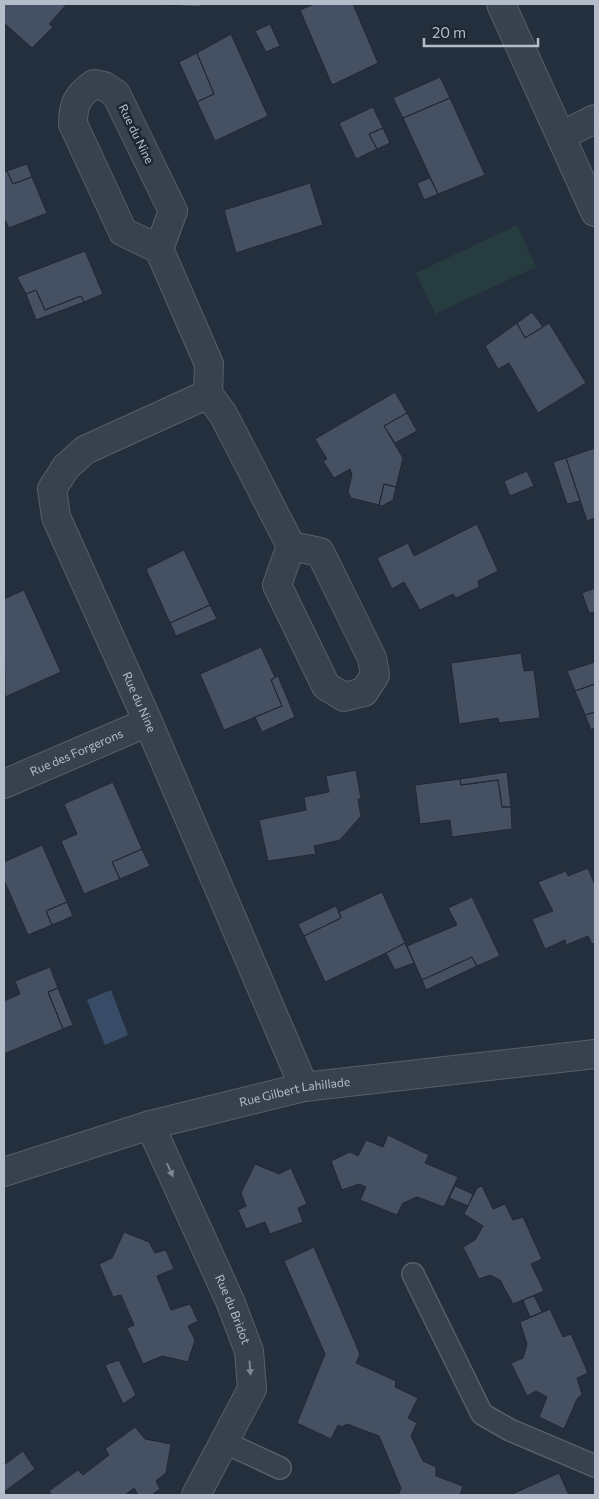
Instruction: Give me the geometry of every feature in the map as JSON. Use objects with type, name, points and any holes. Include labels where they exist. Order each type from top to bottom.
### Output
[{"type":"street","points":[[501,4],[595,212]]},
{"type":"street","name":"Rue du Nine","points":[[94,84],[104,86],[116,94],[173,211],[159,248],[123,232],[72,124],[73,108],[81,93],[94,84]]},
{"type":"street","points":[[560,136],[595,118]]},
{"type":"street","points":[[159,248],[209,364],[208,394],[224,414],[291,546],[277,585],[326,686],[344,697],[364,692],[375,675],[372,658],[320,552],[291,546]]},
{"type":"street","name":"Rue du Nine","points":[[208,394],[85,450],[66,466],[52,489],[56,516],[148,722],[304,1088]]},
{"type":"street","name":"Rue des Forgerons","points":[[4,784],[148,722]]},
{"type":"street","name":"Rue Gilbert Lahillade","points":[[4,1172],[150,1125],[304,1088],[595,1054]]},
{"type":"street","name":"Rue du Bridot","points":[[150,1125],[230,1301],[249,1350],[252,1389],[196,1495]]},
{"type":"lane","points":[[413,1274],[482,1414],[510,1430],[595,1466]]},
{"type":"lane","points":[[224,1442],[280,1468]]},
{"type":"green space","points":[[517,225],[536,267],[435,314],[416,273]]},
{"type":"water","points":[[111,990],[128,1035],[105,1045],[87,1000]]},
{"type":"building","points":[[4,4],[67,4],[49,24],[53,27],[32,48],[4,23]]},
{"type":"building","points":[[150,4],[201,4],[201,7]]},
{"type":"building","points":[[314,4],[353,4],[378,63],[332,85],[300,10]]},
{"type":"building","points":[[270,24],[280,46],[266,52],[255,31]]},
{"type":"building","points":[[231,34],[268,116],[215,141],[197,102],[214,94],[197,53]]},
{"type":"building","points":[[197,53],[214,94],[197,102],[179,62]]},
{"type":"building","points":[[440,77],[450,98],[403,118],[393,98]]},
{"type":"building","points":[[450,98],[485,175],[438,194],[403,118]]},
{"type":"building","points":[[373,107],[383,128],[369,134],[377,149],[356,159],[339,123]]},
{"type":"building","points":[[383,128],[390,143],[377,149],[369,134]]},
{"type":"building","points":[[27,164],[32,177],[13,184],[7,171]]},
{"type":"building","points":[[7,171],[13,184],[32,177],[47,213],[9,228],[4,218],[4,172]]},
{"type":"building","points":[[430,178],[438,194],[424,200],[417,183]]},
{"type":"building","points":[[310,183],[323,225],[236,253],[224,210]]},
{"type":"building","points":[[85,251],[103,294],[84,302],[81,296],[45,310],[36,290],[26,294],[17,277]]},
{"type":"building","points":[[36,290],[45,310],[81,296],[84,302],[36,320],[26,294]]},
{"type":"building","points":[[532,312],[543,327],[525,338],[517,323]]},
{"type":"building","points":[[517,323],[525,338],[549,323],[586,383],[538,413],[509,363],[498,369],[485,346]]},
{"type":"building","points":[[395,392],[407,413],[384,426],[403,458],[396,487],[384,484],[379,505],[351,498],[348,492],[352,474],[350,469],[334,478],[323,461],[327,459],[315,439]]},
{"type":"building","points":[[407,413],[417,431],[395,443],[384,426]]},
{"type":"building","points":[[595,448],[595,518],[587,521],[566,458]]},
{"type":"building","points":[[566,458],[580,501],[567,504],[553,462]]},
{"type":"building","points":[[527,471],[534,486],[510,496],[504,481]]},
{"type":"building","points":[[384,484],[396,487],[393,500],[382,506],[379,505]]},
{"type":"building","points":[[477,524],[498,571],[478,581],[479,587],[456,598],[453,594],[420,610],[404,582],[392,589],[377,558],[408,543],[414,556]]},
{"type":"building","points":[[184,550],[210,605],[170,623],[146,569]]},
{"type":"building","points":[[595,588],[595,612],[589,613],[582,593]]},
{"type":"building","points":[[24,590],[61,672],[5,697],[4,599]]},
{"type":"building","points":[[210,605],[217,619],[176,636],[170,623]]},
{"type":"building","points":[[261,647],[275,677],[271,680],[282,706],[224,730],[200,674]]},
{"type":"building","points":[[521,653],[524,671],[534,670],[540,718],[499,723],[498,718],[459,724],[451,663]]},
{"type":"building","points":[[595,662],[595,684],[575,691],[567,671]]},
{"type":"building","points":[[278,676],[295,717],[262,732],[255,717],[282,706],[271,680]]},
{"type":"building","points":[[595,684],[595,712],[585,715],[575,691]]},
{"type":"building","points":[[595,712],[595,728],[591,730],[585,715]]},
{"type":"building","points":[[356,770],[361,799],[358,799],[361,816],[340,840],[314,846],[316,854],[268,861],[259,820],[306,810],[304,797],[329,792],[326,776]]},
{"type":"building","points":[[507,772],[511,807],[502,807],[498,780],[461,785],[460,779]]},
{"type":"building","points":[[460,779],[461,785],[498,780],[502,807],[511,807],[512,829],[452,837],[450,820],[420,824],[415,785]]},
{"type":"building","points":[[113,782],[142,849],[112,862],[120,879],[84,894],[61,841],[77,834],[64,804]]},
{"type":"building","points":[[42,845],[67,902],[46,911],[52,925],[28,935],[4,880],[4,862]]},
{"type":"building","points":[[142,849],[150,866],[120,879],[112,862]]},
{"type":"building","points":[[588,868],[595,885],[595,943],[592,944],[588,936],[566,945],[565,940],[545,949],[532,919],[553,911],[538,882],[566,871],[568,876]]},
{"type":"building","points":[[382,892],[405,943],[325,982],[304,936],[341,918],[339,912]]},
{"type":"building","points":[[472,897],[500,956],[477,966],[472,957],[422,980],[407,946],[457,925],[448,908]]},
{"type":"building","points":[[67,902],[73,916],[52,925],[46,911]]},
{"type":"building","points":[[336,906],[341,918],[304,936],[298,924]]},
{"type":"building","points":[[405,943],[414,963],[395,970],[386,953]]},
{"type":"building","points":[[472,957],[477,966],[426,990],[422,980]]},
{"type":"building","points":[[50,967],[58,988],[48,992],[63,1029],[4,1054],[4,1001],[20,994],[15,981]]},
{"type":"building","points":[[58,988],[73,1025],[63,1029],[48,992]]},
{"type":"building","points":[[388,1135],[429,1155],[425,1163],[458,1177],[444,1207],[417,1197],[403,1203],[397,1215],[360,1200],[366,1187],[359,1184],[342,1190],[331,1161],[350,1152],[358,1156],[366,1140],[383,1147]]},
{"type":"building","points":[[255,1164],[279,1174],[291,1168],[307,1204],[298,1208],[303,1222],[270,1234],[265,1222],[246,1229],[238,1210],[246,1206],[241,1193]]},
{"type":"building","points":[[455,1186],[473,1194],[468,1206],[449,1198]]},
{"type":"building","points":[[482,1186],[493,1209],[505,1204],[513,1220],[523,1217],[542,1259],[531,1264],[544,1291],[513,1304],[500,1280],[490,1275],[479,1279],[463,1247],[475,1240],[483,1226],[464,1214],[477,1188]]},
{"type":"building","points":[[124,1232],[149,1242],[155,1253],[166,1250],[174,1269],[157,1276],[171,1310],[190,1304],[198,1321],[188,1326],[195,1340],[188,1362],[162,1356],[143,1364],[127,1328],[134,1325],[121,1295],[113,1297],[99,1264],[112,1258]]},
{"type":"building","points":[[314,1247],[360,1354],[356,1363],[396,1381],[395,1387],[418,1398],[408,1418],[417,1423],[411,1436],[423,1461],[436,1467],[436,1476],[463,1486],[460,1495],[398,1495],[401,1488],[379,1436],[347,1424],[342,1427],[338,1425],[331,1439],[297,1423],[325,1354],[284,1261]]},
{"type":"building","points":[[534,1296],[542,1312],[530,1317],[523,1300]]},
{"type":"building","points":[[550,1309],[563,1337],[571,1334],[588,1373],[577,1378],[582,1394],[577,1399],[564,1429],[539,1417],[547,1397],[536,1391],[527,1396],[511,1363],[523,1358],[527,1344],[520,1322]]},
{"type":"building","points":[[119,1360],[136,1395],[123,1404],[105,1365]]},
{"type":"building","points":[[135,1427],[145,1439],[171,1444],[166,1473],[156,1481],[160,1489],[152,1495],[138,1495],[134,1488],[125,1495],[51,1495],[49,1491],[78,1470],[83,1475],[109,1455],[105,1449]]},
{"type":"building","points":[[23,1451],[35,1469],[4,1492],[4,1465]]},
{"type":"building","points":[[559,1473],[569,1495],[510,1495]]}]
